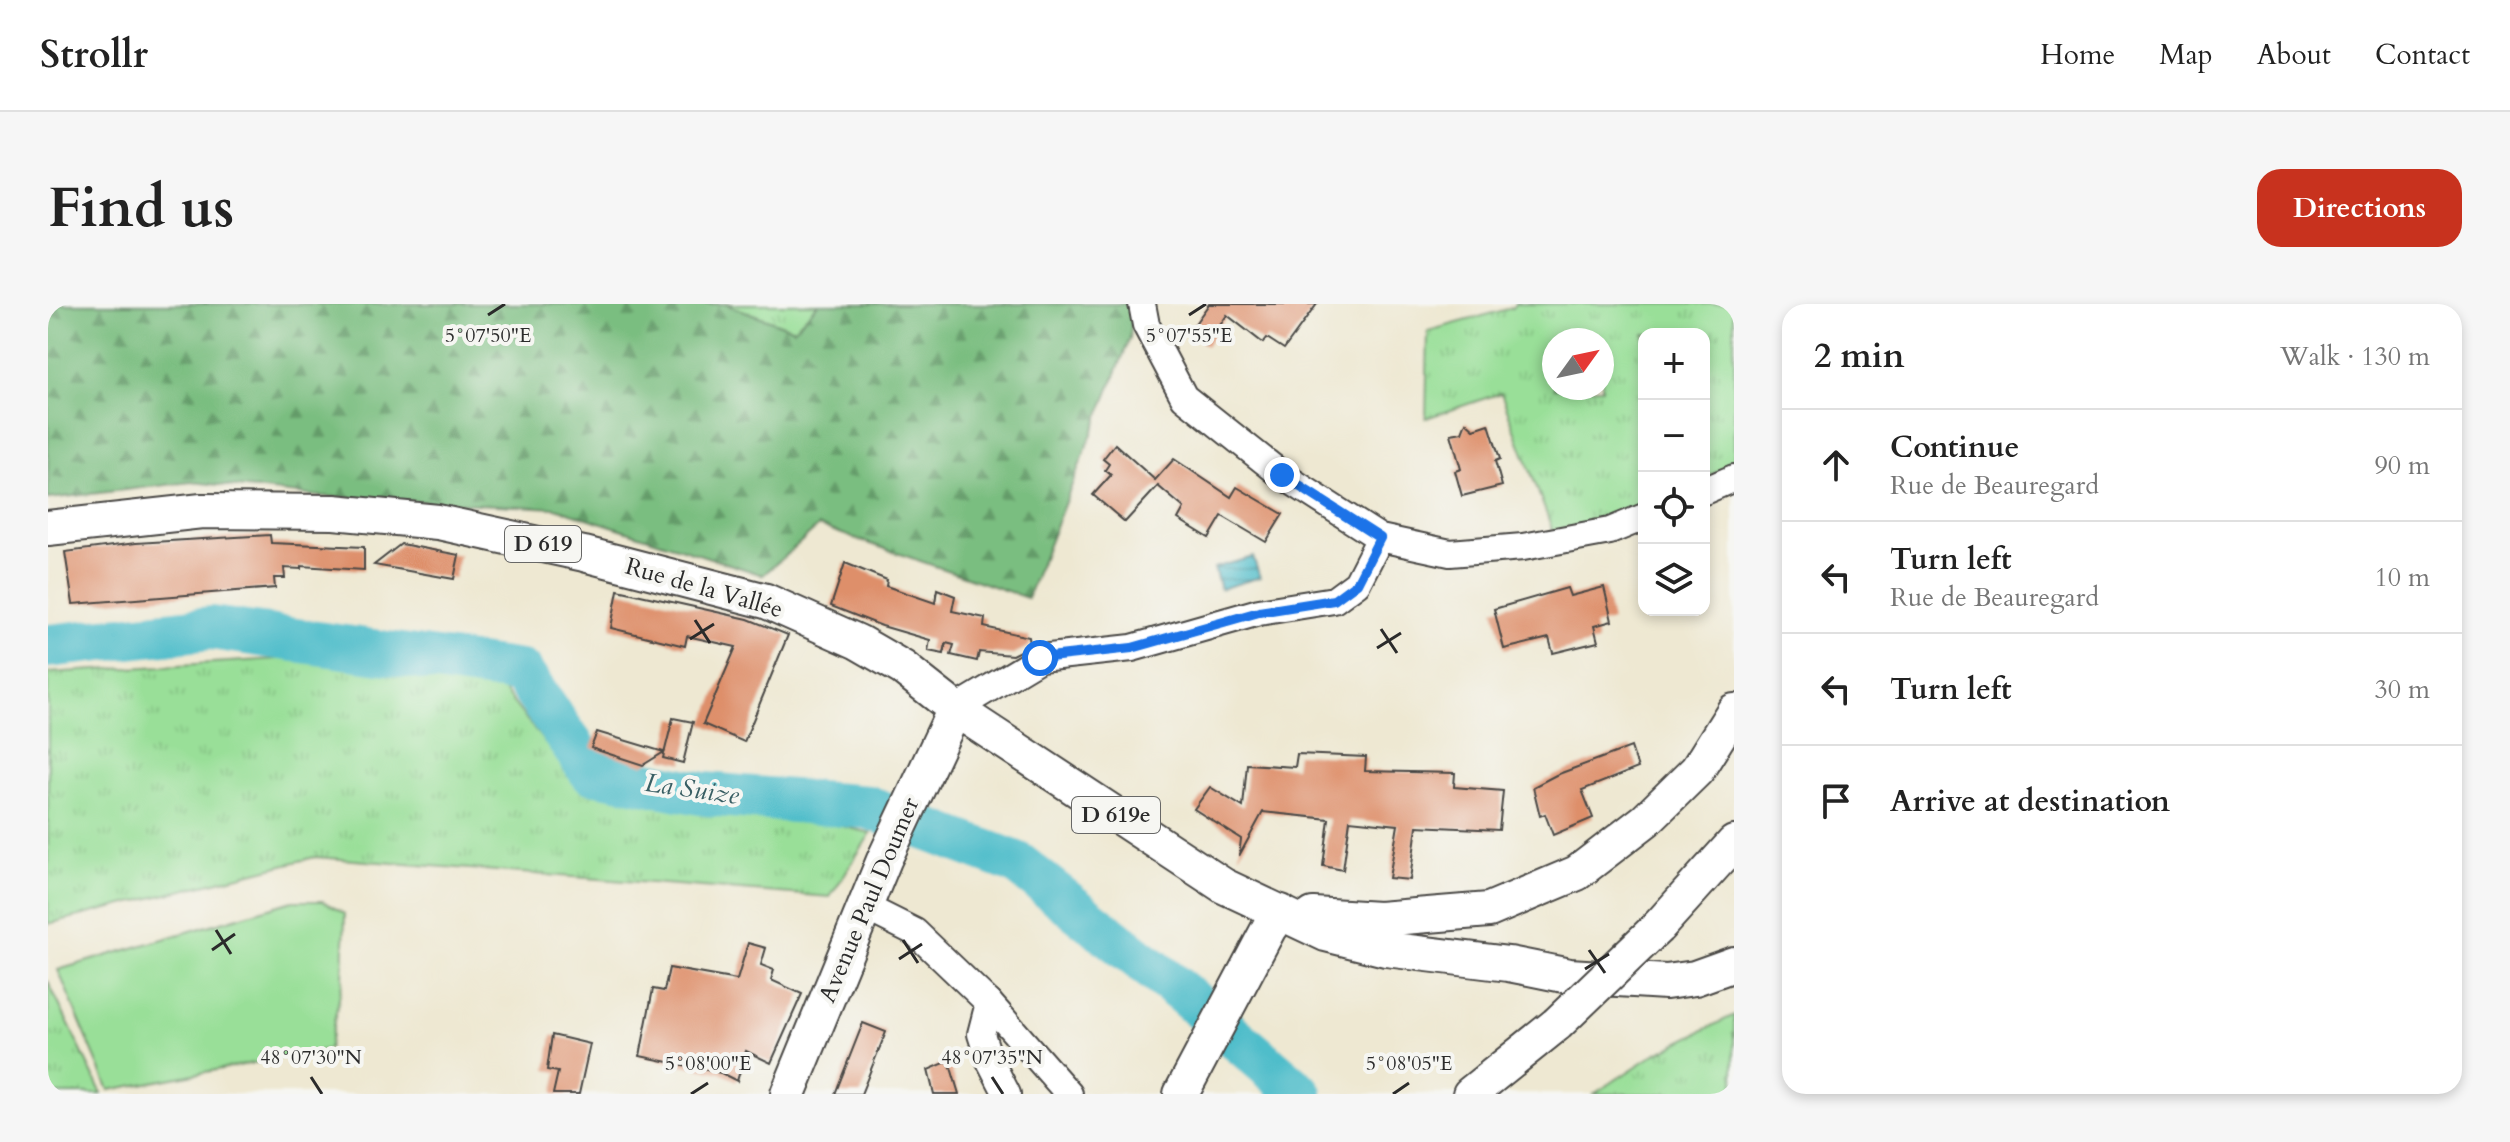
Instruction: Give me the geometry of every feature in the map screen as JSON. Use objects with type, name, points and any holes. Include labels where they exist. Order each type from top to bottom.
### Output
[{"type":"main road","name":"Rue de la Vallée","points":[[48,528],[202,511],[334,512],[438,522],[584,554],[766,601],[858,642],[903,668],[955,709],[1224,886],[1326,934],[1386,949],[1509,964],[1569,976],[1666,982],[1695,978],[1734,964]]},
{"type":"main road","name":"Avenue Paul Doumer","points":[[788,1094],[884,860],[955,709]]},
{"type":"main road","points":[[1181,1094],[1269,928],[1281,912],[1379,919],[1489,910],[1577,873],[1646,820],[1697,770],[1734,711]]},
{"type":"main road","points":[[1470,1094],[1557,1024],[1658,927],[1734,843]]},
{"type":"street","points":[[1142,304],[1146,325],[1184,397],[1282,475],[1380,538],[1450,553],[1523,547],[1610,531],[1638,519]]},
{"type":"street","points":[[1710,488],[1734,478]]},
{"type":"street","points":[[955,709],[1040,658],[1132,648],[1259,612],[1334,600],[1357,583],[1380,538]]},
{"type":"street","points":[[865,907],[915,932],[989,1003],[1069,1094]]},
{"type":"street","points":[[989,1003],[981,1034],[989,1059],[1007,1094]]},
{"type":"green space","points":[[48,304],[725,304],[794,329],[818,304],[1133,304],[1130,338],[1027,598],[819,526],[763,575],[556,508],[316,496],[192,482],[48,499]]},
{"type":"green space","points":[[725,304],[818,304],[794,329]]},
{"type":"green space","points":[[1515,304],[1734,304],[1734,466],[1710,475],[1710,328],[1638,328],[1638,508],[1612,519],[1553,531],[1501,393],[1426,418],[1428,331],[1512,308]]},
{"type":"green space","points":[[293,658],[495,680],[559,760],[871,833],[830,897],[315,857],[48,924],[48,673]]},
{"type":"green space","points":[[293,901],[323,901],[345,914],[343,980],[328,1049],[109,1090],[58,970]]},
{"type":"green space","points":[[48,981],[102,1094],[48,1094]]},
{"type":"green space","points":[[1734,1015],[1734,1094],[1594,1094],[1655,1054]]},
{"type":"water","points":[[1253,557],[1260,577],[1220,589],[1214,568]]},
{"type":"building","points":[[1209,304],[1317,304],[1284,349],[1267,338],[1263,343],[1227,315],[1206,346],[1189,332]]},
{"type":"building","points":[[1466,422],[1474,429],[1489,424],[1500,459],[1495,461],[1502,486],[1462,496],[1455,471],[1461,469],[1451,434],[1462,432]]},
{"type":"building","points":[[1115,444],[1155,480],[1174,459],[1231,497],[1237,487],[1283,514],[1266,542],[1222,516],[1209,538],[1178,519],[1184,508],[1158,486],[1125,522],[1093,495],[1111,475],[1105,470],[1109,464],[1103,459]]},
{"type":"building","points":[[270,535],[271,543],[364,547],[364,570],[301,566],[301,569],[284,568],[285,578],[274,578],[275,588],[73,604],[65,552],[136,543]]},
{"type":"building","points":[[401,544],[459,555],[454,579],[374,565]]},
{"type":"building","points":[[845,563],[887,580],[886,586],[935,603],[937,589],[955,596],[952,611],[985,618],[984,627],[1029,637],[1030,646],[1012,655],[979,652],[977,661],[951,655],[954,645],[946,643],[944,654],[928,651],[930,640],[831,606]]},
{"type":"building","points":[[1604,587],[1612,621],[1594,626],[1598,642],[1553,653],[1549,638],[1504,649],[1494,609],[1567,588],[1570,596]]},
{"type":"building","points":[[618,590],[748,619],[788,635],[744,742],[703,724],[736,647],[687,636],[685,646],[611,628]]},
{"type":"building","points":[[673,718],[693,722],[683,763],[663,758]]},
{"type":"building","points":[[597,732],[664,752],[643,765],[591,748]]},
{"type":"building","points":[[1631,747],[1638,768],[1582,790],[1593,818],[1553,835],[1545,814],[1540,816],[1533,787],[1556,775]]},
{"type":"building","points":[[1297,754],[1366,757],[1365,771],[1455,773],[1454,787],[1503,791],[1499,830],[1417,826],[1410,880],[1389,878],[1398,825],[1350,820],[1343,870],[1323,866],[1329,819],[1263,812],[1239,856],[1241,839],[1194,809],[1210,787],[1243,807],[1247,764],[1295,767]]},
{"type":"building","points":[[748,943],[766,948],[761,965],[774,970],[771,980],[802,994],[771,1063],[746,1051],[737,1081],[721,1073],[640,1056],[653,989],[664,991],[669,968],[737,980]]},
{"type":"building","points":[[863,1023],[886,1032],[861,1094],[835,1094]]},
{"type":"building","points":[[552,1035],[590,1044],[579,1094],[553,1094],[558,1072],[547,1070]]},
{"type":"building","points":[[949,1061],[959,1094],[934,1094],[928,1070]]},
{"type":"waterway","name":"La Suize","points":[[48,646],[211,628],[521,672],[591,772],[705,794],[868,807],[1017,863],[1184,994],[1301,1094]]},
{"type":"route","points":[[1040,658],[1132,648],[1259,612],[1334,600],[1357,583],[1380,538],[1282,475]]}]
